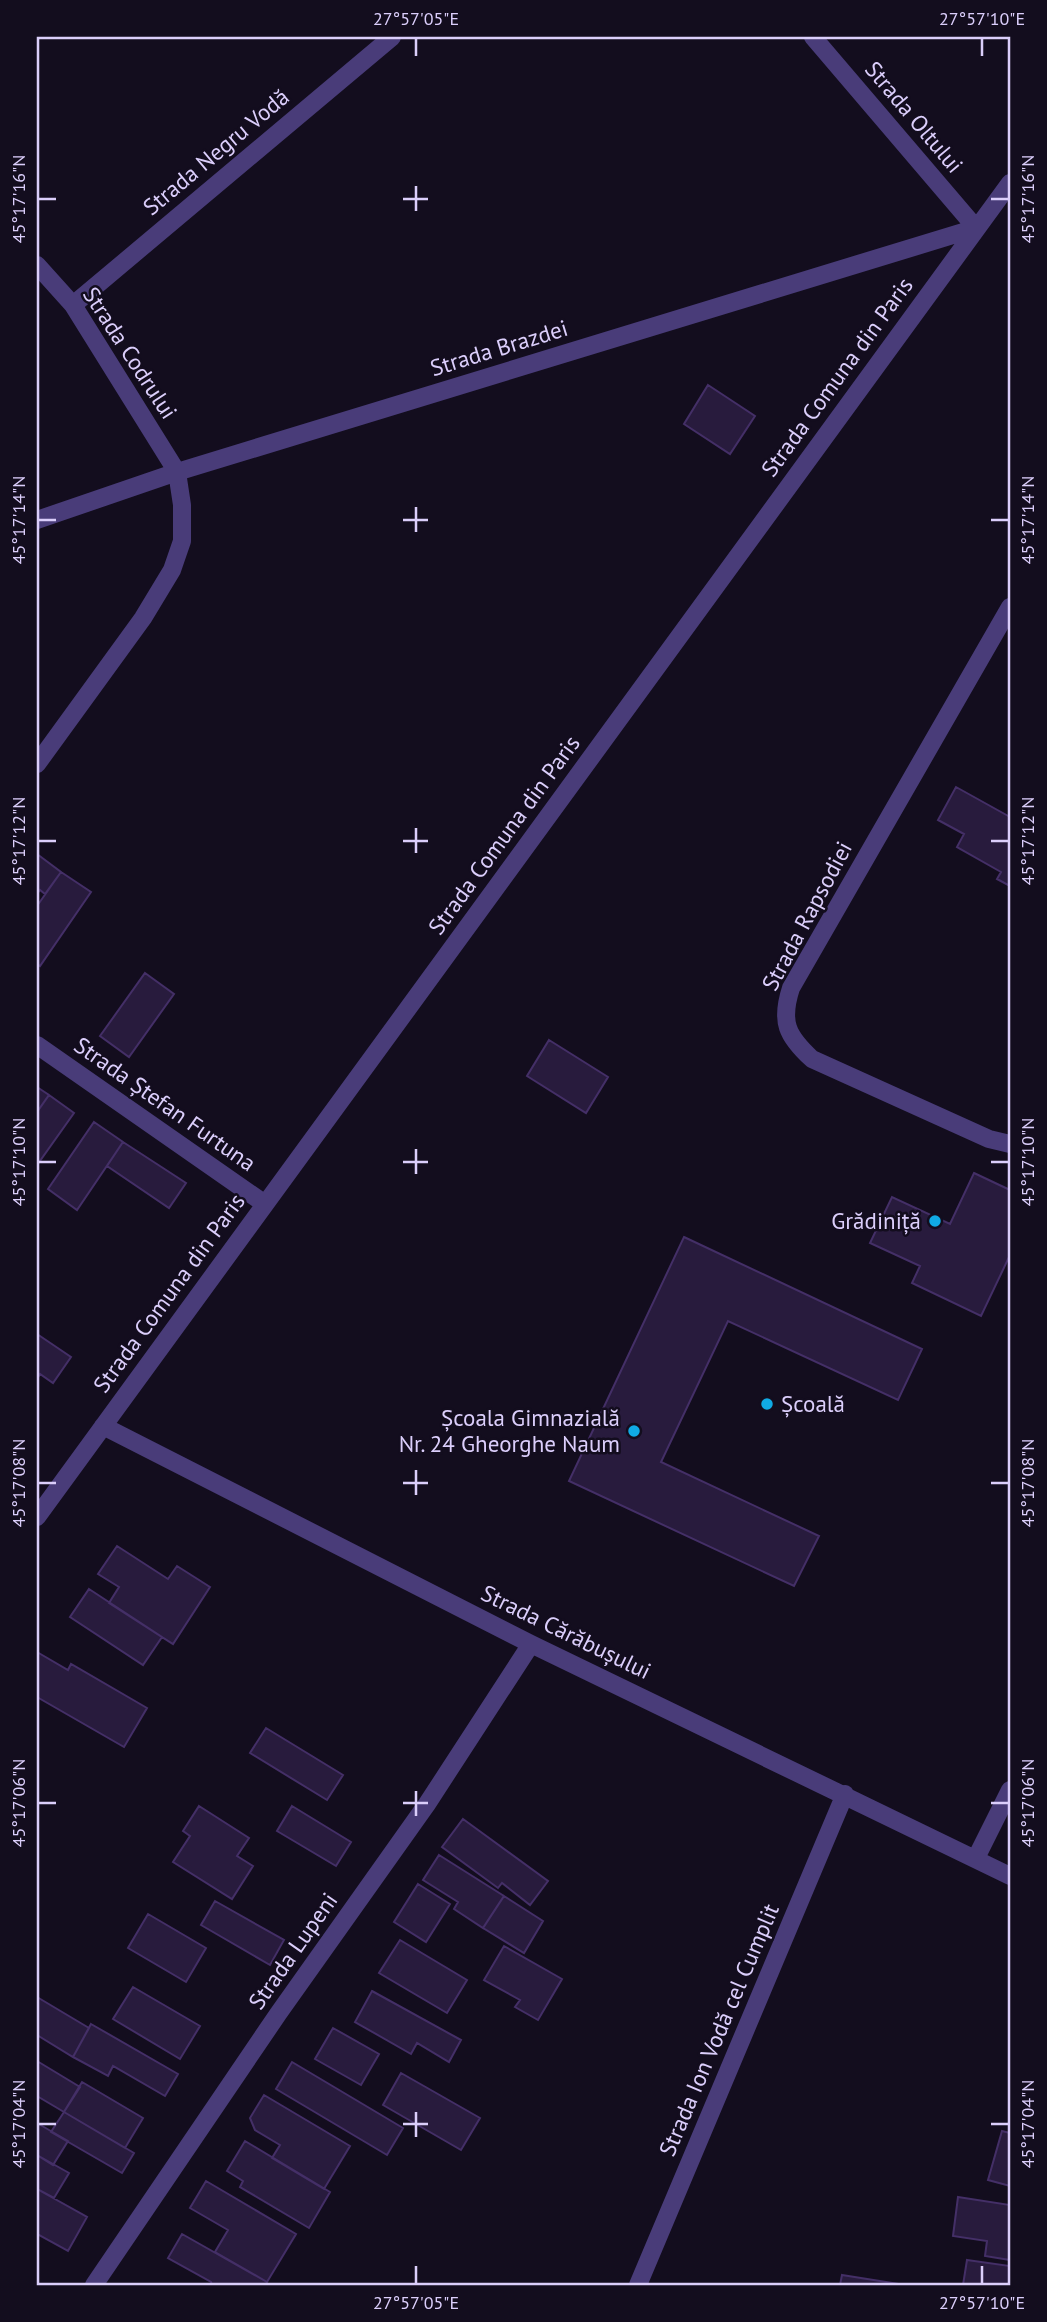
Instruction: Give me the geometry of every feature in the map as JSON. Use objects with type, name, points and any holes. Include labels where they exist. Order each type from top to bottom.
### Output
[{"type":"street","name":"Strada Negru Vodă","points":[[73,306],[392,37]]},
{"type":"street","name":"Strada Oltului","points":[[813,37],[976,228]]},
{"type":"street","name":"Strada Comuna din Paris","points":[[37,1517],[1010,183]]},
{"type":"street","name":"Strada Brazdei","points":[[37,520],[177,472],[976,228]]},
{"type":"street","name":"Strada Codrului","points":[[37,265],[73,306],[177,472]]},
{"type":"street","points":[[37,764],[143,618],[172,570],[182,541],[182,505],[177,472]]},
{"type":"street","name":"Strada Rapsodiei","points":[[1010,607],[791,988],[785,1009],[788,1028],[795,1043],[812,1059],[989,1139],[1010,1144]]},
{"type":"street","name":"Strada Ștefan Furtuna","points":[[37,1045],[265,1204]]},
{"type":"street","name":"Strada Cărăbușului","points":[[103,1426],[531,1644],[1010,1876]]},
{"type":"street","name":"Strada Lupeni","points":[[93,2285],[278,2014],[427,1804],[531,1644]]},
{"type":"street","points":[[975,1858],[1010,1790]]},
{"type":"street","name":"Strada Ion Vodă cel Cumplit","points":[[638,2285],[845,1794]]},
{"type":"building","points":[[708,385],[755,416],[730,454],[684,424]]},
{"type":"building","points":[[956,787],[1010,817],[1010,886],[997,879],[1001,872],[957,847],[964,834],[938,820]]},
{"type":"building","points":[[37,854],[61,872],[45,894],[40,890],[37,894]]},
{"type":"building","points":[[61,872],[91,892],[40,966],[37,964],[37,906]]},
{"type":"building","points":[[145,973],[174,994],[129,1057],[100,1036]]},
{"type":"building","points":[[549,1040],[608,1077],[586,1113],[527,1076]]},
{"type":"building","points":[[37,1087],[49,1095],[37,1112]]},
{"type":"building","points":[[49,1095],[74,1113],[37,1165],[37,1112]]},
{"type":"building","points":[[94,1122],[123,1142],[77,1210],[48,1189]]},
{"type":"building","points":[[123,1142],[186,1183],[169,1208],[107,1166]]},
{"type":"building","points":[[974,1173],[1010,1190],[1010,1255],[981,1316],[912,1283],[920,1266],[870,1243],[892,1197],[950,1224]]},
{"type":"building","name":"Școala Gimnazială Nr. 24 Gheorghe Naum","points":[[684,1237],[922,1349],[898,1400],[728,1321],[661,1462],[819,1536],[794,1586],[569,1481]]},
{"type":"building","points":[[37,1334],[71,1357],[53,1383],[40,1374],[37,1379]]},
{"type":"building","points":[[117,1546],[168,1579],[177,1566],[210,1587],[173,1644],[109,1603],[119,1587],[98,1574]]},
{"type":"building","points":[[89,1589],[162,1637],[143,1665],[70,1617]]},
{"type":"building","points":[[37,1652],[68,1670],[71,1664],[147,1708],[124,1747],[37,1697]]},
{"type":"building","points":[[266,1728],[343,1775],[327,1800],[250,1753]]},
{"type":"building","points":[[199,1806],[249,1838],[237,1856],[253,1866],[232,1899],[173,1862],[190,1836],[183,1831]]},
{"type":"building","points":[[292,1806],[351,1842],[336,1866],[277,1831]]},
{"type":"building","points":[[463,1819],[548,1881],[530,1905],[502,1883],[498,1888],[442,1847]]},
{"type":"building","points":[[439,1855],[504,1896],[483,1928],[454,1909],[458,1902],[423,1880]]},
{"type":"building","points":[[418,1884],[450,1904],[426,1942],[394,1922]]},
{"type":"building","points":[[504,1896],[543,1921],[524,1953],[483,1928]]},
{"type":"building","points":[[215,1901],[284,1940],[270,1965],[201,1925]]},
{"type":"building","points":[[148,1914],[206,1948],[186,1982],[128,1948]]},
{"type":"building","points":[[400,1940],[467,1980],[447,2013],[379,1973]]},
{"type":"building","points":[[504,1946],[562,1979],[538,2020],[515,2007],[520,2000],[484,1980]]},
{"type":"building","points":[[133,1987],[200,2026],[180,2059],[113,2019]]},
{"type":"building","points":[[372,1991],[461,2040],[449,2062],[417,2043],[411,2054],[355,2022]]},
{"type":"building","points":[[37,1997],[89,2028],[73,2057],[37,2035]]},
{"type":"building","points":[[91,2024],[178,2074],[165,2096],[113,2066],[108,2076],[73,2057]]},
{"type":"building","points":[[333,2028],[379,2054],[361,2085],[315,2059]]},
{"type":"building","points":[[37,2061],[80,2087],[64,2112],[37,2096]]},
{"type":"building","points":[[292,2062],[403,2128],[387,2155],[276,2089]]},
{"type":"building","points":[[401,2073],[480,2118],[461,2150],[383,2105]]},
{"type":"building","points":[[82,2082],[143,2118],[125,2148],[64,2112]]},
{"type":"building","points":[[264,2095],[350,2146],[324,2189],[272,2158],[280,2145],[255,2130],[250,2118]]},
{"type":"building","points":[[64,2112],[134,2153],[122,2173],[51,2132]]},
{"type":"building","points":[[37,2123],[68,2141],[53,2165],[37,2155]]},
{"type":"building","points":[[1002,2131],[1010,2133],[1010,2186],[988,2180]]},
{"type":"building","points":[[245,2141],[330,2192],[309,2228],[240,2187],[243,2181],[227,2171]]},
{"type":"building","points":[[37,2155],[69,2173],[54,2198],[37,2189]]},
{"type":"building","points":[[206,2181],[296,2234],[267,2282],[215,2252],[228,2230],[190,2208]]},
{"type":"building","points":[[37,2189],[87,2217],[68,2251],[37,2234]]},
{"type":"building","points":[[958,2197],[1010,2205],[1010,2260],[985,2256],[987,2241],[953,2236]]},
{"type":"building","points":[[182,2234],[267,2282],[265,2285],[212,2285],[168,2258]]},
{"type":"building","points":[[967,2260],[1010,2266],[1010,2285],[963,2285]]},
{"type":"building","points":[[842,2275],[905,2285],[840,2285]]},
{"type":"place","name":"Grădiniță","points":[[935,1221]]},
{"type":"place","name":"Școală","points":[[767,1404]]},
{"type":"place","name":"Școala Gimnazială Nr. 24 Gheorghe Naum","points":[[634,1431]]}]
